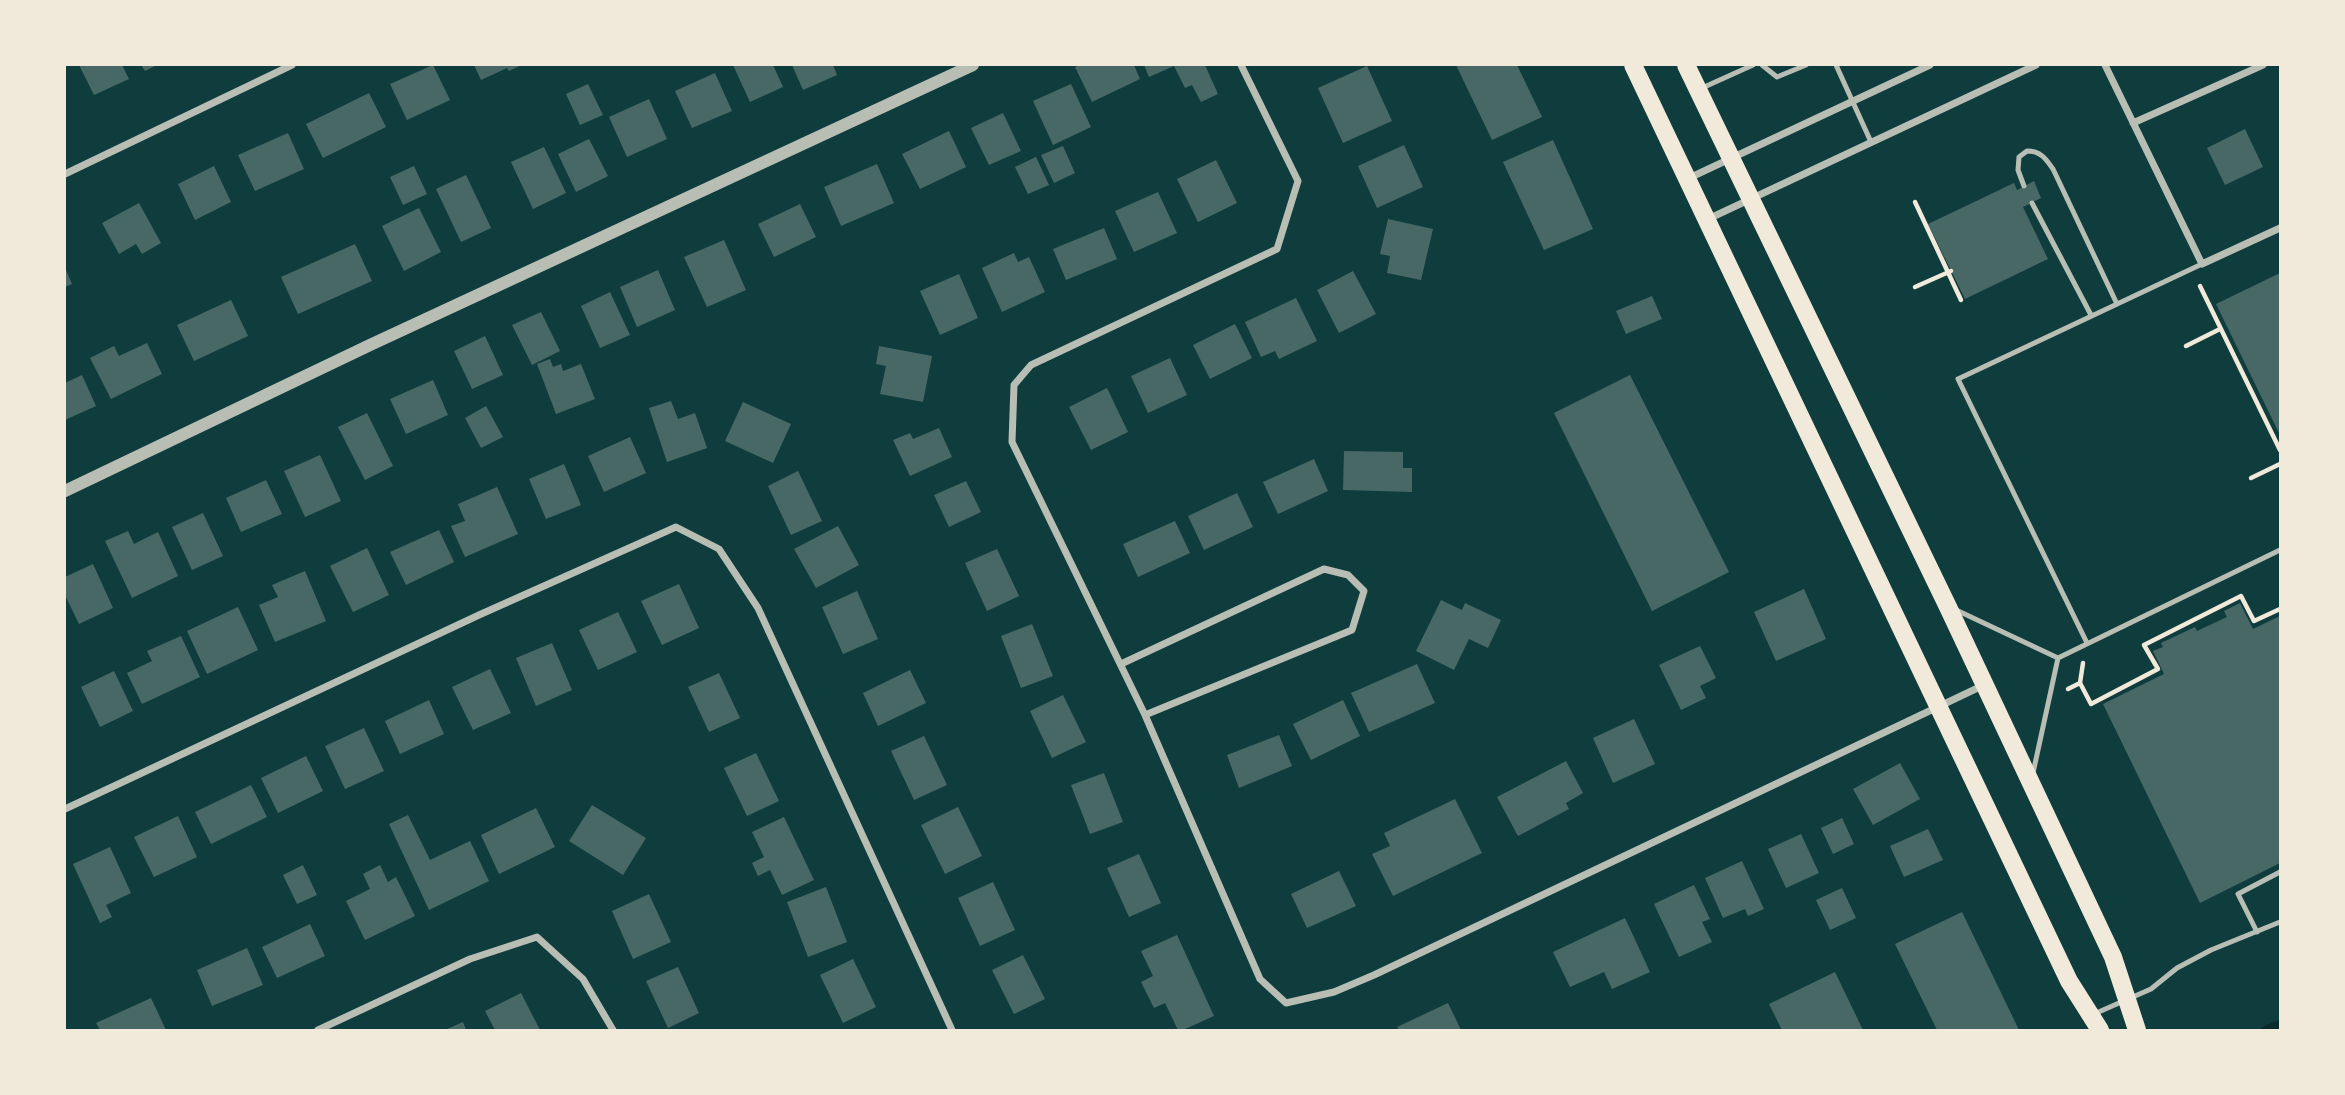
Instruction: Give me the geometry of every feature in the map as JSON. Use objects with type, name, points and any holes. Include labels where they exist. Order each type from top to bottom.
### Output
[{"type":"main road","points":[[1633,65],[2069,981],[2096,1023]]},
{"type":"main road","points":[[1686,65],[1948,607],[2113,957],[2137,1030]]},
{"type":"street","points":[[65,174],[292,65]]},
{"type":"street","points":[[65,491],[344,357],[973,65]]},
{"type":"street","points":[[1241,65],[1298,181],[1277,250],[1031,365],[1014,384],[1012,442],[1145,715],[1260,979],[1286,1003],[1334,992],[1374,975],[1985,685]]},
{"type":"street","points":[[1686,180],[1930,65]]},
{"type":"street","points":[[1706,220],[2036,65]]},
{"type":"street","points":[[2105,65],[2202,264],[2280,228]]},
{"type":"street","points":[[2133,123],[2263,65]]},
{"type":"street","points":[[65,810],[479,615],[676,527],[719,549],[758,608],[952,1030]]},
{"type":"street","points":[[1121,664],[1324,569],[1349,575],[1364,590],[1352,630],[1145,715]]},
{"type":"street","points":[[318,1030],[470,958],[537,937],[583,979],[613,1030]]},
{"type":"lane","points":[[1698,90],[1732,71],[1753,65]]},
{"type":"lane","points":[[1762,65],[1777,77],[1806,65]]},
{"type":"lane","points":[[1836,65],[1871,142]]},
{"type":"lane","points":[[2024,186],[2018,170],[2019,157],[2027,150],[2040,153],[2053,169],[2117,304]]},
{"type":"lane","points":[[2032,202],[2091,315]]},
{"type":"lane","points":[[2087,643],[1958,379],[2202,264]]},
{"type":"lane","points":[[2058,658],[2280,550]]},
{"type":"lane","points":[[1948,607],[2058,658]]},
{"type":"lane","points":[[2031,783],[2058,658]]},
{"type":"lane","points":[[2257,932],[2238,894],[2280,872]]},
{"type":"lane","points":[[2096,1023],[2127,1000],[2151,989],[2177,968],[2211,950],[2280,922]]},
{"type":"path","points":[[1915,202],[1950,271],[1961,300]]},
{"type":"path","points":[[1915,287],[1950,271]]},
{"type":"path","points":[[2200,286],[2270,421],[2280,450]]},
{"type":"path","points":[[2186,346],[2220,329]]},
{"type":"path","points":[[2251,478],[2280,464]]},
{"type":"path","points":[[2065,702],[2068,689],[2080,683],[2091,704],[2158,669],[2144,645],[2241,596],[2255,621],[2280,609]]},
{"type":"path","points":[[2175,629],[2179,635]]},
{"type":"building","points":[[79,65],[122,65],[129,79],[94,95]]},
{"type":"building","points":[[141,65],[157,65],[145,71]]},
{"type":"building","points":[[433,65],[450,100],[407,120],[390,84]]},
{"type":"building","points":[[474,65],[522,65],[509,71],[507,68],[481,80]]},
{"type":"building","points":[[733,65],[773,65],[783,87],[750,102]]},
{"type":"building","points":[[792,65],[833,65],[837,75],[803,90]]},
{"type":"building","points":[[1134,65],[1140,79],[1092,102],[1075,67]]},
{"type":"building","points":[[1144,65],[1205,65],[1218,94],[1201,102],[1192,85],[1185,88],[1174,66],[1149,77]]},
{"type":"building","points":[[1456,65],[1517,65],[1542,117],[1492,140]]},
{"type":"building","points":[[1367,66],[1392,121],[1343,143],[1318,88]]},
{"type":"building","points":[[715,73],[732,111],[692,128],[675,91]]},
{"type":"building","points":[[588,84],[603,115],[580,125],[566,94]]},
{"type":"building","points":[[1071,84],[1091,127],[1053,145],[1033,101]]},
{"type":"building","points":[[369,93],[386,127],[323,158],[306,124]]},
{"type":"building","points":[[649,99],[667,139],[627,157],[609,117]]},
{"type":"building","points":[[1003,113],[1021,151],[989,165],[971,128]]},
{"type":"building","points":[[2245,129],[2263,167],[2225,185],[2207,148]]},
{"type":"building","points":[[949,131],[966,167],[920,189],[902,154]]},
{"type":"building","points":[[288,133],[304,169],[255,191],[238,155]]},
{"type":"building","points":[[589,139],[608,176],[576,192],[558,154]]},
{"type":"building","points":[[1553,140],[1593,229],[1544,250],[1503,162]]},
{"type":"building","points":[[1404,145],[1423,187],[1377,208],[1358,166]]},
{"type":"building","points":[[1063,146],[1075,173],[1054,183],[1041,155]]},
{"type":"building","points":[[544,147],[566,193],[533,209],[511,162]]},
{"type":"building","points":[[1036,157],[1049,185],[1028,194],[1015,167]]},
{"type":"building","points":[[1216,160],[1237,203],[1198,222],[1177,179]]},
{"type":"building","points":[[877,164],[894,203],[841,226],[824,187]]},
{"type":"building","points":[[214,166],[231,202],[195,220],[178,184]]},
{"type":"building","points":[[414,166],[427,194],[403,205],[390,177]]},
{"type":"building","points":[[466,175],[491,228],[461,242],[436,189]]},
{"type":"building","points":[[2034,181],[2041,198],[2023,207],[2048,259],[1965,299],[1928,224],[2014,183],[2017,190]]},
{"type":"building","points":[[1158,192],[1177,233],[1134,252],[1115,211]]},
{"type":"building","points":[[139,203],[161,243],[142,254],[136,244],[119,254],[102,223]]},
{"type":"building","points":[[800,204],[816,237],[774,257],[758,224]]},
{"type":"building","points":[[419,208],[441,252],[404,271],[382,226]]},
{"type":"building","points":[[1388,219],[1433,229],[1421,280],[1387,273],[1390,256],[1380,254]]},
{"type":"building","points":[[1104,228],[1117,259],[1066,280],[1053,249]]},
{"type":"building","points":[[724,240],[746,290],[707,307],[684,257]]},
{"type":"building","points":[[355,244],[372,281],[298,314],[281,277]]},
{"type":"building","points":[[1014,253],[1018,262],[1029,257],[1045,292],[1002,312],[982,268]]},
{"type":"building","points":[[65,268],[72,284],[65,287]]},
{"type":"building","points":[[658,270],[675,310],[637,327],[620,287]]},
{"type":"building","points":[[1353,271],[1376,314],[1339,333],[1317,290]]},
{"type":"building","points":[[2280,273],[2280,435],[2216,304]]},
{"type":"building","points":[[959,274],[978,318],[940,335],[920,291]]},
{"type":"building","points":[[610,292],[630,335],[600,348],[581,306]]},
{"type":"building","points":[[1652,296],[1662,319],[1626,334],[1616,311]]},
{"type":"building","points":[[1296,298],[1317,341],[1279,359],[1275,351],[1261,357],[1245,322]]},
{"type":"building","points":[[231,300],[248,336],[194,361],[177,325]]},
{"type":"building","points":[[541,312],[560,351],[532,365],[512,325]]},
{"type":"building","points":[[1235,324],[1252,358],[1210,379],[1193,345]]},
{"type":"building","points":[[485,336],[503,375],[472,389],[454,351]]},
{"type":"building","points":[[147,343],[162,374],[111,399],[90,358],[114,346],[119,356]]},
{"type":"building","points":[[879,346],[932,356],[923,402],[880,394],[886,366],[876,364]]},
{"type":"building","points":[[1170,358],[1187,395],[1148,413],[1131,376]]},
{"type":"building","points":[[550,359],[553,367],[561,364],[563,371],[581,364],[595,399],[556,414],[537,364]]},
{"type":"building","points":[[82,375],[96,406],[65,420],[65,383]]},
{"type":"building","points":[[1630,375],[1729,572],[1652,611],[1554,413]]},
{"type":"building","points":[[433,380],[448,415],[406,434],[390,399]]},
{"type":"building","points":[[1107,388],[1128,432],[1091,450],[1069,407]]},
{"type":"building","points":[[671,401],[678,419],[695,413],[707,448],[667,462],[649,408]]},
{"type":"building","points":[[743,402],[791,424],[773,463],[725,441]]},
{"type":"building","points":[[486,406],[503,437],[481,448],[465,418]]},
{"type":"building","points":[[367,413],[393,466],[365,480],[338,427]]},
{"type":"building","points":[[939,428],[952,457],[910,476],[893,440],[910,433],[913,439]]},
{"type":"building","points":[[630,437],[646,473],[604,492],[588,456]]},
{"type":"building","points":[[1344,451],[1403,452],[1403,468],[1412,468],[1412,492],[1343,490]]},
{"type":"building","points":[[320,455],[341,501],[305,517],[284,471]]},
{"type":"building","points":[[1314,459],[1328,491],[1278,514],[1263,482]]},
{"type":"building","points":[[564,464],[581,505],[546,519],[529,479]]},
{"type":"building","points":[[798,471],[822,521],[791,535],[768,486]]},
{"type":"building","points":[[266,480],[282,514],[241,532],[226,498]]},
{"type":"building","points":[[966,481],[981,512],[949,527],[934,495]]},
{"type":"building","points":[[497,487],[518,534],[465,557],[451,526],[465,521],[458,504]]},
{"type":"building","points":[[1237,493],[1253,527],[1204,550],[1188,516]]},
{"type":"building","points":[[203,513],[223,556],[192,570],[172,527]]},
{"type":"building","points":[[1175,521],[1190,553],[1138,577],[1123,544]]},
{"type":"building","points":[[838,526],[859,565],[816,588],[794,549]]},
{"type":"building","points":[[439,530],[454,562],[406,585],[390,552]]},
{"type":"building","points":[[128,531],[134,544],[158,532],[178,576],[132,598],[105,541]]},
{"type":"building","points":[[367,548],[389,595],[353,612],[330,566]]},
{"type":"building","points":[[997,549],[1019,596],[987,611],[965,563]]},
{"type":"building","points":[[93,564],[113,608],[79,624],[65,595],[65,577]]},
{"type":"building","points":[[305,571],[326,621],[275,642],[259,605],[278,597],[272,585]]},
{"type":"building","points":[[679,584],[699,628],[662,645],[641,601]]},
{"type":"building","points":[[1804,589],[1826,639],[1776,661],[1754,612]]},
{"type":"building","points":[[857,591],[878,639],[843,654],[822,607]]},
{"type":"building","points":[[1441,600],[1462,610],[1465,603],[1501,620],[1488,648],[1469,639],[1454,670],[1416,651]]},
{"type":"building","points":[[2240,603],[2253,629],[2280,616],[2280,863],[2200,903],[2103,704],[2164,674],[2153,651],[2163,647],[2161,643],[2195,627],[2197,631],[2227,617],[2224,611]]},
{"type":"building","points":[[238,607],[258,650],[207,674],[187,631]]},
{"type":"building","points":[[618,612],[637,652],[598,670],[579,630]]},
{"type":"building","points":[[1032,624],[1053,676],[1021,688],[1001,636]]},
{"type":"building","points":[[181,636],[200,677],[142,704],[127,673],[152,661],[147,651]]},
{"type":"building","points":[[552,643],[572,690],[536,706],[516,658]]},
{"type":"building","points":[[1700,646],[1716,678],[1700,686],[1706,698],[1681,710],[1659,665]]},
{"type":"building","points":[[1417,664],[1435,703],[1369,732],[1351,693]]},
{"type":"building","points":[[490,669],[511,713],[473,730],[452,687]]},
{"type":"building","points":[[910,670],[926,703],[878,726],[863,693]]},
{"type":"building","points":[[114,671],[133,711],[100,727],[81,687]]},
{"type":"building","points":[[719,673],[740,718],[709,732],[688,687]]},
{"type":"building","points":[[1063,695],[1086,742],[1052,758],[1030,711]]},
{"type":"building","points":[[429,700],[444,734],[400,754],[385,721]]},
{"type":"building","points":[[1343,700],[1360,736],[1311,760],[1293,724]]},
{"type":"building","points":[[1634,719],[1655,764],[1613,783],[1593,738]]},
{"type":"building","points":[[364,728],[384,771],[345,789],[325,746]]},
{"type":"building","points":[[1279,735],[1292,766],[1239,788],[1227,755]]},
{"type":"building","points":[[924,736],[947,785],[914,800],[891,751]]},
{"type":"building","points":[[756,753],[779,801],[747,816],[724,768]]},
{"type":"building","points":[[306,756],[323,791],[278,813],[261,778]]},
{"type":"building","points":[[1566,761],[1583,793],[1566,803],[1569,809],[1518,836],[1497,797]]},
{"type":"building","points":[[1900,763],[1920,799],[1873,825],[1853,789]]},
{"type":"building","points":[[1104,773],[1123,822],[1090,834],[1071,785]]},
{"type":"building","points":[[251,785],[267,817],[211,844],[195,812]]},
{"type":"building","points":[[1455,799],[1482,853],[1393,896],[1372,854],[1390,846],[1384,833]]},
{"type":"building","points":[[592,805],[646,838],[623,875],[569,841]]},
{"type":"building","points":[[958,807],[982,856],[945,874],[921,825]]},
{"type":"building","points":[[536,808],[555,847],[499,874],[481,835]]},
{"type":"building","points":[[408,815],[430,860],[470,841],[489,881],[429,910],[389,824]]},
{"type":"building","points":[[178,816],[197,857],[154,877],[134,837]]},
{"type":"building","points":[[784,817],[814,880],[782,895],[770,870],[758,876],[752,863],[764,857],[752,832]]},
{"type":"building","points":[[1842,818],[1854,844],[1833,854],[1821,828]]},
{"type":"building","points":[[1928,829],[1943,860],[1904,877],[1890,846]]},
{"type":"building","points":[[1801,834],[1819,873],[1786,888],[1768,849]]},
{"type":"building","points":[[110,847],[131,893],[106,905],[112,917],[100,923],[73,864]]},
{"type":"building","points":[[1139,854],[1161,903],[1129,917],[1107,868]]},
{"type":"building","points":[[1742,861],[1764,909],[1748,916],[1745,909],[1723,918],[1705,878]]},
{"type":"building","points":[[303,865],[317,895],[297,904],[283,875]]},
{"type":"building","points":[[380,865],[388,882],[396,877],[415,916],[365,940],[346,901],[370,889],[363,874]]},
{"type":"building","points":[[1339,871],[1356,906],[1307,928],[1291,894]]},
{"type":"building","points":[[993,882],[1015,930],[980,946],[958,898]]},
{"type":"building","points":[[1694,885],[1710,919],[1702,922],[1712,942],[1679,957],[1654,904]]},
{"type":"building","points":[[826,887],[847,942],[808,957],[787,902]]},
{"type":"building","points":[[1842,888],[1856,918],[1830,930],[1816,900]]},
{"type":"building","points":[[649,894],[671,942],[633,959],[612,911]]},
{"type":"building","points":[[1962,912],[2019,1030],[1937,1030],[1895,944]]},
{"type":"building","points":[[1625,918],[1650,972],[1612,989],[1604,972],[1570,987],[1553,952]]},
{"type":"building","points":[[310,924],[325,956],[277,978],[262,947]]},
{"type":"building","points":[[1177,935],[1214,1016],[1183,1030],[1178,1030],[1165,1003],[1154,1008],[1141,982],[1153,976],[1141,951]]},
{"type":"building","points":[[247,948],[263,985],[212,1006],[197,970]]},
{"type":"building","points":[[1023,955],[1045,999],[1014,1014],[992,970]]},
{"type":"building","points":[[853,959],[876,1007],[843,1023],[820,975]]},
{"type":"building","points":[[678,967],[699,1013],[668,1028],[646,981]]},
{"type":"building","points":[[1835,972],[1863,1030],[1782,1030],[1769,1004]]},
{"type":"building","points":[[521,993],[540,1030],[495,1030],[485,1011]]},
{"type":"building","points":[[151,998],[166,1030],[100,1030],[96,1023]]},
{"type":"building","points":[[1448,1003],[1461,1030],[1399,1030],[1397,1027]]},
{"type":"building","points":[[463,1022],[466,1030],[445,1030]]},
{"type":"waterway","points":[[2265,1030],[2280,1024]]}]
